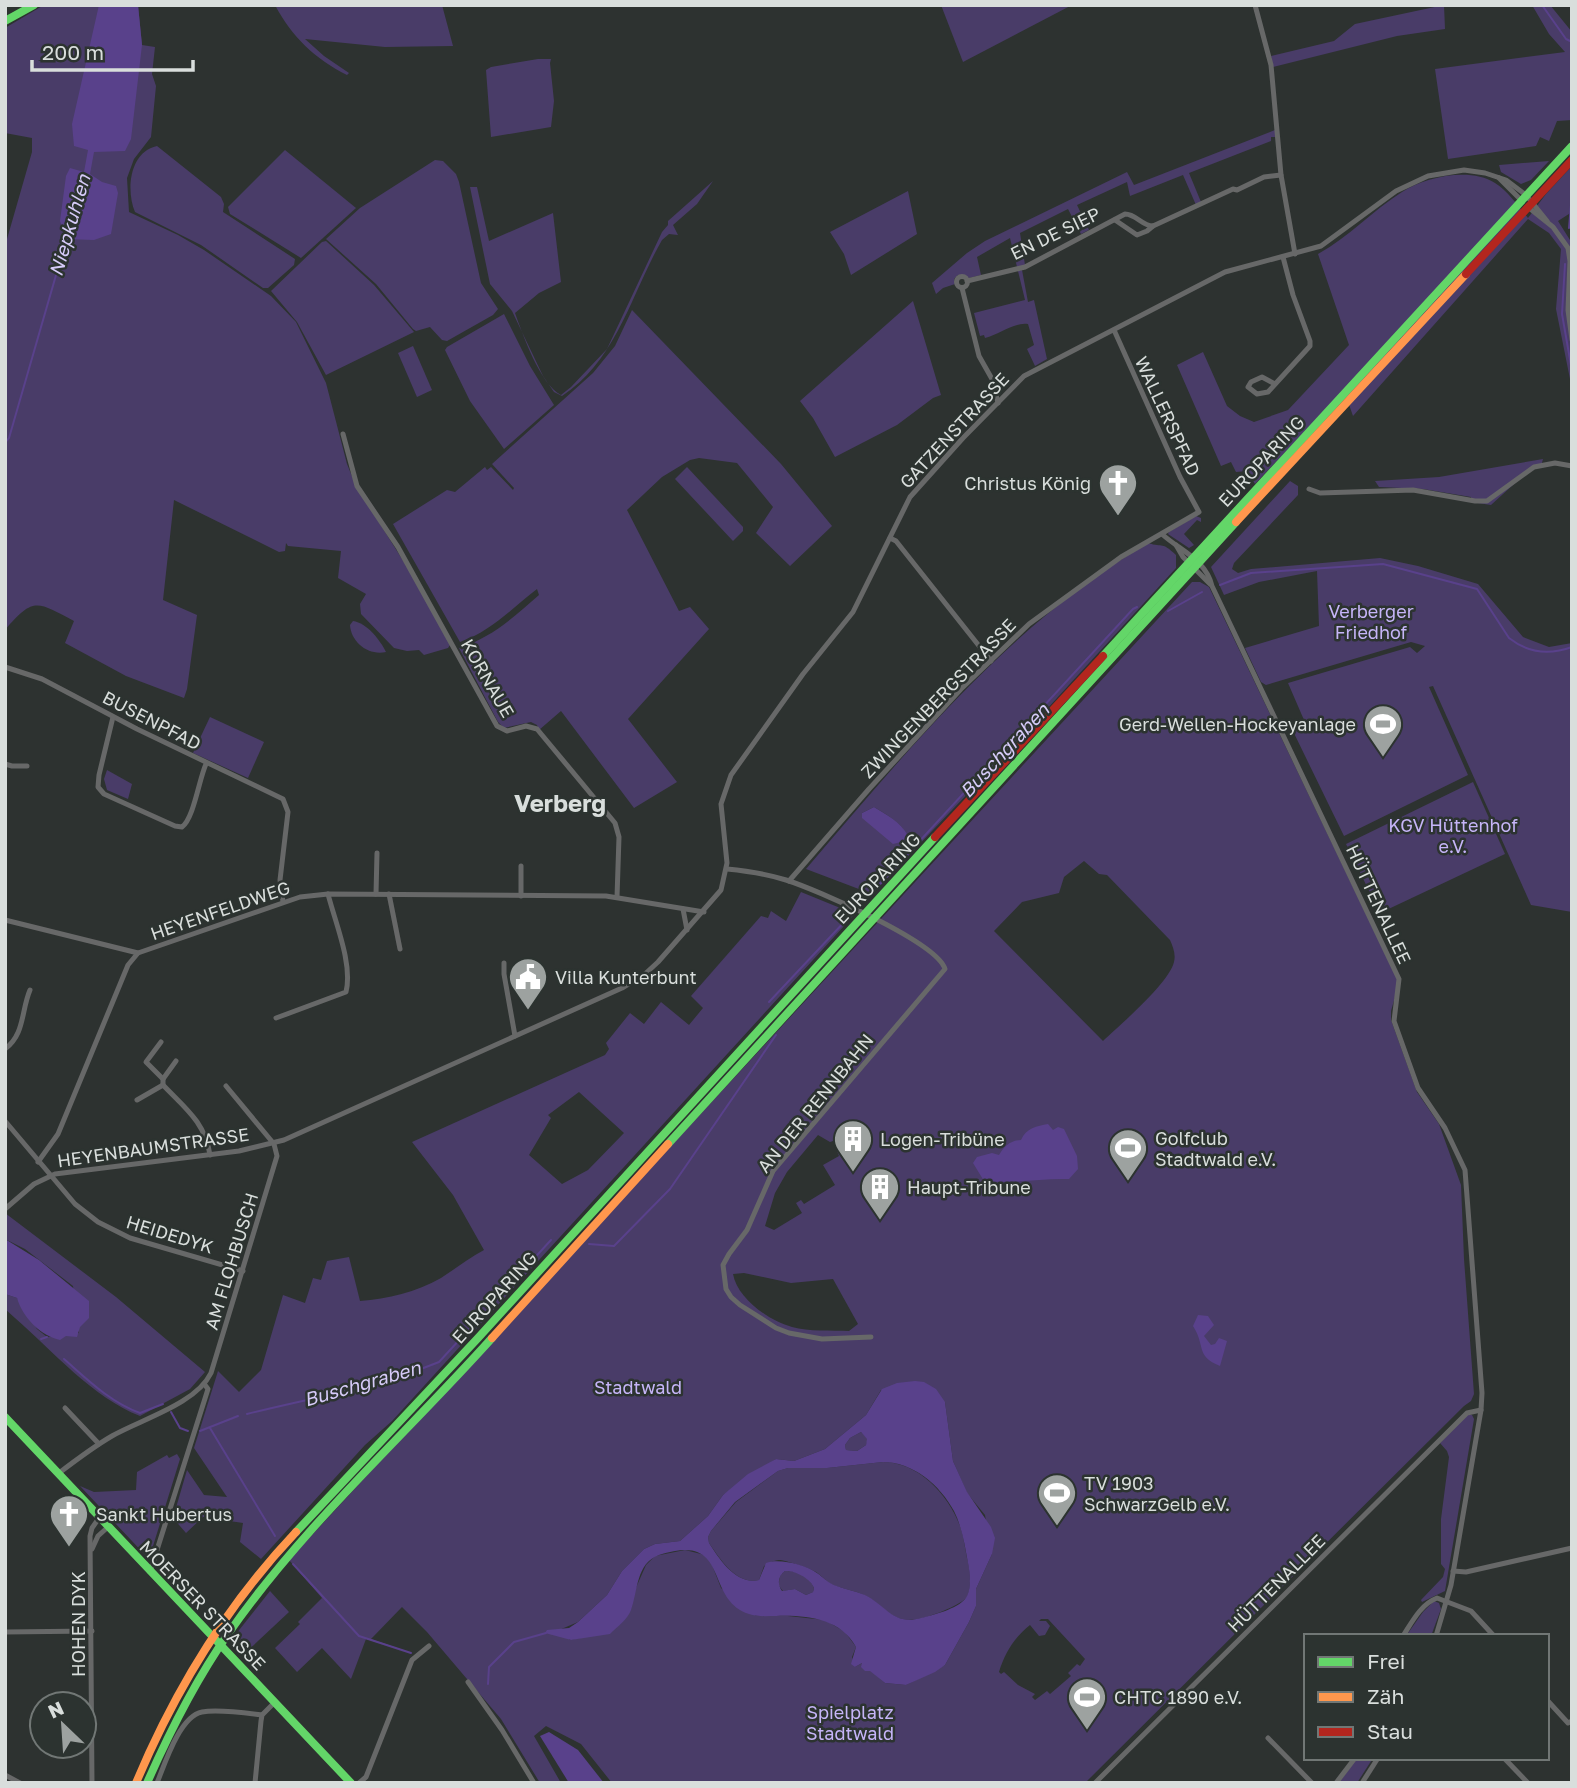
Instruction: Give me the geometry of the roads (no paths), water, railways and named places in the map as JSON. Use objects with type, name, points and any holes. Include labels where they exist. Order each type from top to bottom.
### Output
[{"type":"main road","points":[[5,21],[34,5]]},
{"type":"main road","name":"EUROPARING","points":[[136,1783],[175,1698],[211,1637],[280,1549],[469,1348],[865,914],[1194,563],[1527,201],[1572,146]]},
{"type":"main road","name":"EUROPARING","points":[[1527,201],[1572,160]]},
{"type":"main road","name":"EUROPARING","points":[[147,1783],[184,1702],[244,1609],[289,1554],[485,1346],[1194,563]]},
{"type":"main road","name":"MOERSER STRASSE","points":[[5,1417],[352,1783]]},
{"type":"street","points":[[1255,5],[1270,65],[1281,175],[1295,254]]},
{"type":"street","name":"GATZENSTRASSE","points":[[721,890],[727,869],[720,810],[726,785],[803,674],[853,612],[912,494],[1024,376],[1225,272],[1326,244],[1414,181],[1445,172],[1464,170],[1481,171],[1506,180],[1559,233],[1569,254],[1568,310],[1572,340]]},
{"type":"street","name":"EN DE SIEP","points":[[1115,219],[1139,235],[1233,189],[1237,190],[1264,177],[1281,175]]},
{"type":"street","name":"EN DE SIEP","points":[[998,403],[992,379],[979,356],[962,288],[958,286],[957,279],[963,277],[967,281],[1025,267],[1127,214],[1147,226],[1153,226]]},
{"type":"street","points":[[1275,384],[1262,377],[1251,382],[1248,387],[1252,393],[1262,394],[1275,384],[1310,346],[1283,257]]},
{"type":"street","name":"WALLERSPFAD","points":[[1114,330],[1180,477],[1199,512]]},
{"type":"street","name":"KORNAUE","points":[[343,434],[357,485],[398,547],[497,726],[507,731],[530,726],[537,729],[614,820],[618,837],[617,897]]},
{"type":"street","points":[[1309,489],[1320,493],[1413,490],[1458,499],[1487,501],[1534,467],[1555,463],[1572,466]]},
{"type":"street","name":"ZWINGENBERGSTRASSE","points":[[789,881],[961,689],[1029,624],[1134,548],[1199,512]]},
{"type":"street","points":[[1163,534],[1194,563]]},
{"type":"street","points":[[890,538],[896,541],[991,661]]},
{"type":"street","name":"HÜTTENALLEE","points":[[1194,563],[1210,575],[1212,586],[1399,979],[1394,1021],[1418,1088],[1445,1128],[1465,1170],[1482,1393],[1481,1410],[1453,1571],[1437,1634]]},
{"type":"street","name":"BUSENPFAD","points":[[5,667],[34,675],[206,764],[280,797],[288,812],[280,880],[283,902]]},
{"type":"street","points":[[113,717],[99,775],[98,788],[104,794],[175,827],[182,827],[189,819],[206,764]]},
{"type":"street","points":[[5,764],[27,766]]},
{"type":"street","points":[[376,894],[377,853]]},
{"type":"street","points":[[521,866],[521,896]]},
{"type":"street","points":[[727,869],[789,881],[865,914]]},
{"type":"street","name":"HEYENBAUMSTRASSE","points":[[5,1209],[34,1184],[50,1175],[210,1155],[274,1144],[638,979],[658,962],[721,890]]},
{"type":"street","points":[[276,1018],[346,992],[349,981],[347,966],[328,894]]},
{"type":"street","name":"HEYENFELDWEG","points":[[38,1162],[58,1134],[128,965],[138,953],[283,902],[328,894],[617,897],[704,912]]},
{"type":"street","points":[[389,894],[400,949]]},
{"type":"street","points":[[683,909],[687,930]]},
{"type":"street","name":"AN DER RENNBAHN","points":[[865,914],[926,946],[940,959],[945,969],[773,1171],[747,1230],[723,1265],[726,1289],[731,1297],[776,1328],[822,1339],[871,1337]]},
{"type":"street","points":[[5,920],[138,953]]},
{"type":"street","points":[[504,963],[515,1036]]},
{"type":"street","points":[[5,1049],[17,1039],[30,990]]},
{"type":"street","points":[[161,1042],[146,1062],[199,1123],[207,1139],[210,1155]]},
{"type":"street","points":[[137,1100],[163,1082],[176,1061]]},
{"type":"street","name":"HEYENBAUMSTRASSE","points":[[226,1086],[274,1144]]},
{"type":"street","name":"HEIDEDYK","points":[[5,1121],[38,1162],[88,1215],[119,1234],[243,1271]]},
{"type":"street","name":"AM FLOHBUSCH","points":[[150,1572],[208,1389],[205,1385],[277,1161],[274,1144]]},
{"type":"street","points":[[62,1189],[64,1178],[71,1172]]},
{"type":"street","points":[[59,1473],[99,1444],[192,1395],[205,1385]]},
{"type":"street","points":[[65,1408],[99,1444]]},
{"type":"street","name":"HÜTTENALLEE","points":[[1096,1783],[1467,1413],[1481,1410]]},
{"type":"street","name":"HOHEN DYK","points":[[92,1783],[92,1528],[99,1518]]},
{"type":"street","name":"HOHEN DYK","points":[[92,1549],[98,1536],[108,1527]]},
{"type":"street","points":[[1453,1571],[1466,1572],[1572,1548]]},
{"type":"street","points":[[1404,1634],[1429,1601],[1437,1598],[1471,1611],[1492,1634]]},
{"type":"street","points":[[5,1632],[92,1631]]},
{"type":"street","points":[[359,1783],[366,1777],[412,1660],[429,1646]]},
{"type":"street","points":[[468,1682],[502,1730],[534,1783]]},
{"type":"street","points":[[255,1783],[262,1715],[275,1702]]},
{"type":"street","points":[[1549,1702],[1568,1723],[1572,1721]]},
{"type":"street","points":[[157,1783],[184,1724],[193,1715],[204,1711],[262,1715]]},
{"type":"street","points":[[1268,1738],[1312,1783]]},
{"type":"street","points":[[1336,1783],[1353,1760]]},
{"type":"street","points":[[1362,1783],[1377,1760]]},
{"type":"street","points":[[1506,1760],[1528,1783]]},
{"type":"street","points":[[5,1775],[20,1783]]},
{"type":"water","points":[[99,5],[138,5],[142,45],[131,139],[125,151],[94,152],[90,174],[102,182],[116,186],[118,193],[111,234],[94,240],[66,239],[60,221],[66,176],[70,168],[84,172],[88,150],[74,146],[72,124]]},
{"type":"water","points":[[874,807],[898,823],[908,836],[893,844],[862,818],[862,813]]},
{"type":"water","points":[[1048,1124],[1053,1130],[1058,1127],[1064,1129],[1077,1156],[1078,1169],[1069,1179],[984,1181],[973,1163],[977,1157],[992,1153],[999,1155],[1008,1144],[1021,1140],[1029,1130]]},
{"type":"water","points":[[5,1239],[39,1260],[89,1301],[89,1318],[80,1327],[77,1337],[66,1336],[60,1340],[46,1335],[28,1319],[17,1298],[5,1294]]},
{"type":"water","points":[[1198,1315],[1208,1316],[1214,1325],[1204,1336],[1211,1345],[1219,1338],[1227,1341],[1220,1366],[1204,1354],[1193,1326]]},
{"type":"water","points":[[924,1382],[936,1389],[945,1402],[953,1461],[967,1492],[991,1527],[995,1538],[992,1554],[976,1589],[976,1606],[945,1665],[906,1685],[885,1683],[870,1671],[865,1671],[861,1667],[862,1663],[855,1667],[851,1664],[856,1647],[849,1637],[832,1624],[810,1618],[749,1614],[735,1606],[726,1595],[707,1559],[697,1552],[682,1550],[659,1555],[646,1564],[639,1578],[630,1613],[610,1634],[571,1640],[545,1633],[547,1630],[569,1628],[578,1622],[607,1595],[622,1571],[644,1549],[655,1544],[680,1541],[708,1516],[723,1495],[748,1474],[776,1459],[794,1461],[825,1449],[866,1415],[882,1389],[897,1383]],"holes":[[[861,1432],[867,1439],[866,1445],[857,1451],[846,1450],[845,1445],[850,1438]],[[894,1463],[915,1471],[933,1484],[948,1501],[961,1530],[970,1577],[969,1591],[965,1599],[956,1606],[911,1620],[897,1617],[865,1595],[834,1585],[812,1570],[799,1565],[778,1561],[766,1563],[759,1580],[751,1581],[730,1570],[713,1550],[708,1537],[735,1502],[778,1471],[788,1468]],[[789,1571],[802,1576],[810,1581],[813,1592],[806,1595],[795,1589],[782,1591],[779,1586],[781,1575]]]},
{"type":"water","points":[[549,1732],[578,1750],[604,1783],[569,1783],[540,1736]]},
{"type":"waterway","points":[[1542,5],[1566,39],[1572,42]]},
{"type":"waterway","points":[[1569,228],[1572,193]]},
{"type":"waterway","name":"Niepkuhlen","points":[[5,443],[9,438],[67,237]]},
{"type":"waterway","points":[[1565,264],[1562,314],[1572,371]]},
{"type":"waterway","name":"Buschgraben","points":[[1220,585],[1251,573],[1383,564],[1477,589],[1509,638],[1524,647],[1547,652],[1572,647]]},
{"type":"waterway","name":"Buschgraben","points":[[1168,611],[1202,592]]},
{"type":"waterway","name":"Buschgraben","points":[[871,894],[1137,607]]},
{"type":"waterway","name":"Buschgraben","points":[[769,1002],[848,918]]},
{"type":"waterway","name":"Buschgraben","points":[[589,1244],[614,1246],[670,1189],[776,1035]]},
{"type":"waterway","name":"Buschgraben","points":[[247,1414],[368,1385],[439,1362],[551,1240]]},
{"type":"waterway","name":"Niepkuhlen","points":[[41,1339],[47,1337]]},
{"type":"waterway","name":"Niepkuhlen","points":[[64,1359],[100,1390],[129,1408],[140,1413],[163,1404]]},
{"type":"waterway","name":"Niepkuhlen","points":[[171,1412],[180,1428],[188,1431]]},
{"type":"waterway","name":"Buschgraben","points":[[200,1431],[238,1416]]},
{"type":"waterway","name":"Buschgraben","points":[[210,1428],[275,1536]]},
{"type":"waterway","name":"Buschgraben","points":[[293,1564],[359,1636],[411,1653]]},
{"type":"waterway","points":[[488,1684],[489,1667],[514,1642],[546,1633]]},
{"type":"place","name":"Christus König","points":[[1118,517]]},
{"type":"place","name":"Gerd-Wellen-Hockeyanlage","points":[[1383,758]]},
{"type":"place","name":"Villa Kunterbunt","points":[[528,1011]]},
{"type":"place","name":"Logen-Tribüne","points":[[853,1173]]},
{"type":"place","name":"Golfclub Stadtwald e.V.","points":[[1128,1182]]},
{"type":"place","name":"Haupt-Tribune","points":[[880,1221]]},
{"type":"place","name":"TV 1903 SchwarzGelb e.V.","points":[[1057,1527]]},
{"type":"place","name":"Sankt Hubertus","points":[[69,1548]]},
{"type":"place","name":"CHTC 1890 e.V.","points":[[1087,1731]]},
{"type":"district","name":"Verberg","points":[[560,802]]},
{"type":"park label","name":"Verberger Friedhof","points":[[1371,621]]},
{"type":"park label","name":"KGV Hüttenhof e.V.","points":[[1453,835]]},
{"type":"park label","name":"Stadtwald","points":[[638,1387]]},
{"type":"park label","name":"Spielplatz Stadtwald","points":[[850,1722]]}]
